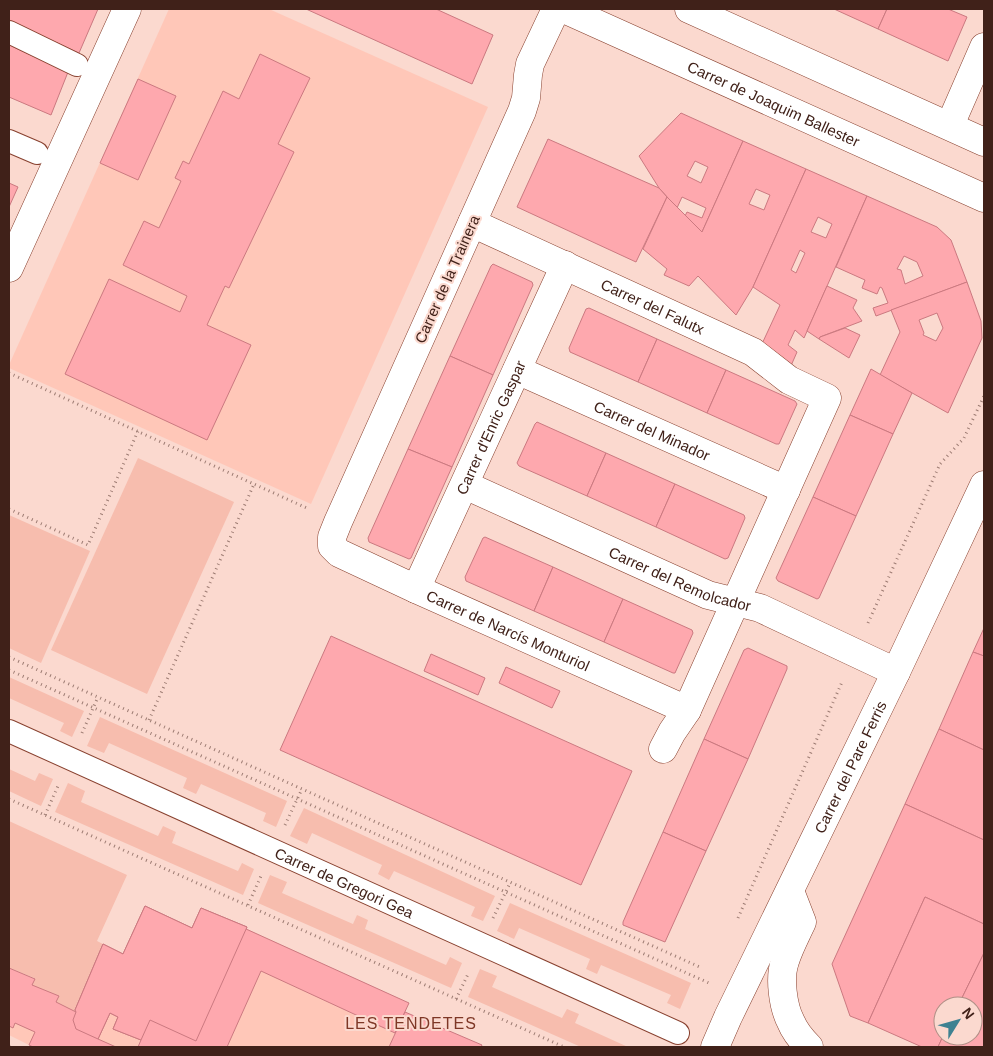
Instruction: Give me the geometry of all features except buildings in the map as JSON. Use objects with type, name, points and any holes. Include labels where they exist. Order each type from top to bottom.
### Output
[{"type":"street","points":[[9,268],[127,9]]},
{"type":"street","name":"Carrer de la Trainera","points":[[332,546],[332,537],[338,522],[522,111],[526,98],[530,64],[556,9]]},
{"type":"street","name":"Carrer de Joaquim Ballester","points":[[564,9],[984,198]]},
{"type":"street","points":[[689,9],[950,125],[984,142]]},
{"type":"street","points":[[9,32],[76,65]]},
{"type":"street","points":[[950,125],[984,47]]},
{"type":"street","points":[[9,141],[37,154]]},
{"type":"street","name":"Carrer del Falutx","points":[[472,223],[753,352],[789,380],[827,398],[786,490]]},
{"type":"street","name":"Carrer d'Enric Gaspar","points":[[416,590],[565,266]]},
{"type":"street","name":"Carrer del Minador","points":[[517,370],[786,490]]},
{"type":"street","name":"Carrer del Remolcador","points":[[464,484],[708,595],[760,608],[896,672]]},
{"type":"street","name":"Carrer del Pare Ferris","points":[[716,1047],[728,1017],[896,672],[984,485]]},
{"type":"street","points":[[664,748],[687,710],[786,490]]},
{"type":"street","name":"Carrer de Narcís Monturiol","points":[[332,546],[339,553],[416,590],[687,710]]},
{"type":"street","name":"Carrer de Gregori Gea","points":[[9,731],[678,1033]]},
{"type":"street","points":[[790,891],[802,922],[785,961],[781,976],[783,993],[790,1022],[800,1038],[809,1047]]},
{"type":"path","points":[[9,373],[315,511]]},
{"type":"path","points":[[737,919],[940,464],[964,438],[984,396]]},
{"type":"path","points":[[9,509],[88,544],[138,431]]},
{"type":"path","points":[[149,720],[254,484]]},
{"type":"path","points":[[9,657],[702,968]]},
{"type":"path","points":[[9,670],[715,986]]},
{"type":"path","points":[[9,799],[564,1047]]},
{"type":"shaded area","points":[[169,9],[269,9],[488,107],[311,504],[9,368]]},
{"type":"shaded area","points":[[138,458],[234,502],[147,694],[51,650]]},
{"type":"shaded area","points":[[9,515],[90,551],[41,663],[9,648]]},
{"type":"shaded area","points":[[9,677],[84,711],[72,737],[60,731],[64,723],[9,698]]},
{"type":"shaded area","points":[[100,717],[287,801],[276,827],[263,821],[266,813],[201,784],[196,794],[183,788],[187,778],[109,743],[104,753],[87,746]]},
{"type":"shaded area","points":[[9,769],[35,781],[39,773],[53,779],[41,806],[9,791]]},
{"type":"shaded area","points":[[68,783],[85,791],[81,802],[158,836],[163,826],[176,832],[172,843],[238,871],[242,863],[254,869],[243,895],[55,812]]},
{"type":"shaded area","points":[[304,808],[495,896],[483,921],[471,916],[475,907],[394,871],[389,880],[378,874],[382,865],[312,833],[307,844],[290,836]]},
{"type":"shaded area","points":[[9,821],[127,875],[97,941],[103,944],[75,1010],[76,1012],[56,1002],[59,996],[32,985],[34,978],[9,968]]},
{"type":"shaded area","points":[[270,875],[287,882],[282,893],[353,924],[357,915],[368,920],[365,929],[446,965],[450,957],[462,963],[451,988],[258,903]]},
{"type":"shaded area","points":[[510,903],[691,983],[680,1009],[667,1003],[671,995],[601,965],[597,974],[586,969],[590,959],[519,928],[514,939],[497,931]]},
{"type":"shaded area","points":[[145,906],[192,928],[201,908],[247,927],[247,929],[409,1003],[389,1047],[33,1047],[9,1035],[9,968],[35,979],[59,996],[75,1011],[103,944],[124,954]]},
{"type":"shaded area","points":[[480,969],[497,976],[492,987],[562,1018],[567,1009],[579,1014],[575,1023],[628,1047],[581,1047],[468,997]]},
{"type":"district","name":"LES TENDETES","points":[[411,1023]]}]
